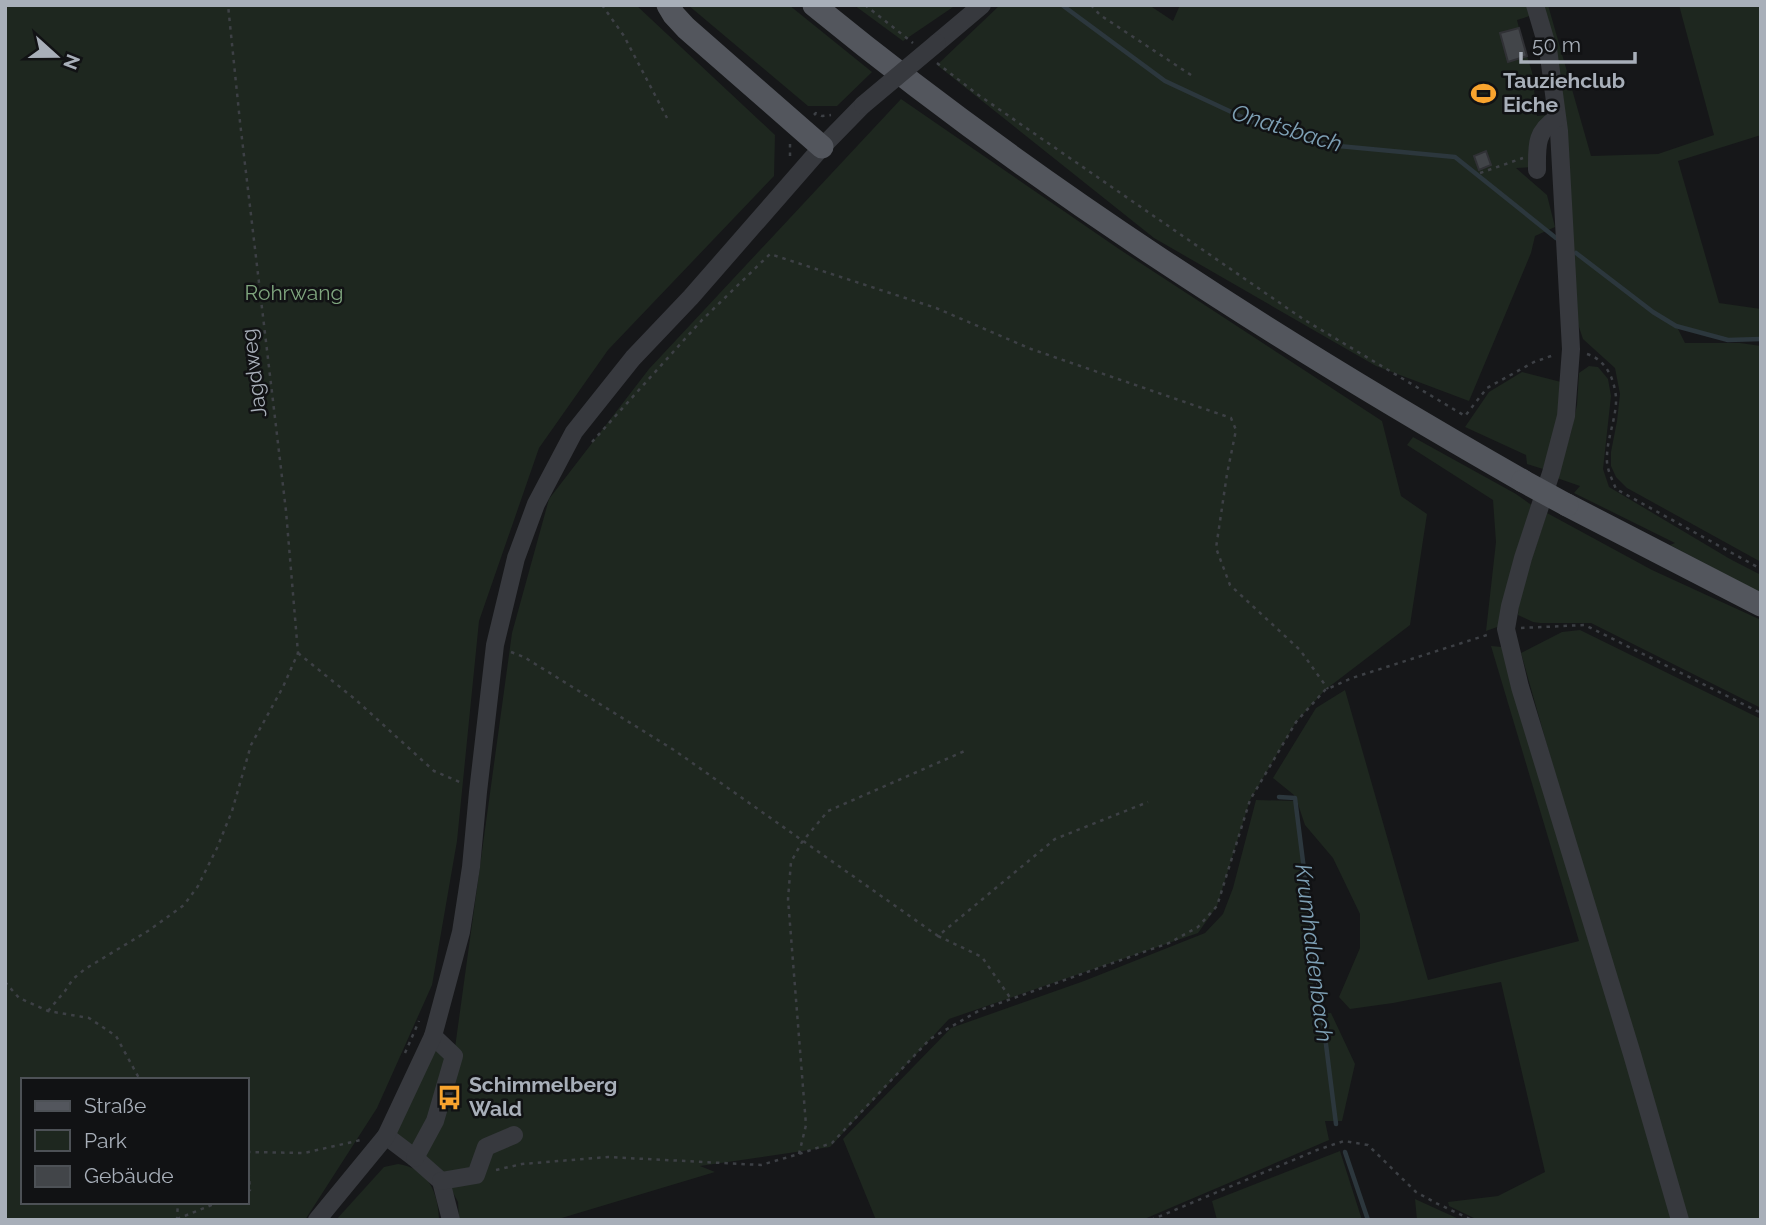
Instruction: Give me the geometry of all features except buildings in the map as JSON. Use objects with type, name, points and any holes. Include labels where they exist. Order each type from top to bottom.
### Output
[{"type":"main road","points":[[668,5],[686,28],[822,147]]},
{"type":"main road","points":[[814,5],[968,123],[1122,233],[1250,318],[1348,379],[1523,481],[1761,605]]},
{"type":"street","points":[[317,1220],[386,1136],[433,1035],[461,932],[471,867],[495,645],[516,558],[536,504],[573,432],[633,358],[691,298],[822,147],[863,105],[982,5]]},
{"type":"street","points":[[1535,5],[1548,49],[1557,118],[1571,349],[1566,416],[1551,473],[1523,558],[1506,629],[1520,687],[1629,1041],[1680,1220]]},
{"type":"street","points":[[1537,164],[1541,134],[1546,125],[1557,118]]},
{"type":"street","points":[[415,1157],[435,1121],[454,1056],[433,1035]]},
{"type":"street","points":[[441,1181],[476,1175],[486,1147],[514,1135]]},
{"type":"street","points":[[386,1136],[415,1157],[441,1181],[451,1220]]},
{"type":"path","name":"Jagdweg","points":[[229,5],[241,136],[286,511],[298,653]]},
{"type":"path","points":[[602,5],[624,36],[667,118]]},
{"type":"path","points":[[865,5],[916,46]]},
{"type":"path","points":[[1091,5],[1109,21],[1194,77]]},
{"type":"path","points":[[936,62],[977,94],[1303,319],[1465,416],[1487,388],[1534,362],[1571,349],[1595,356],[1609,369],[1616,397],[1606,459],[1616,489],[1761,569]]},
{"type":"path","points":[[790,162],[789,145],[816,113],[831,116]]},
{"type":"path","points":[[1480,173],[1522,158],[1537,164]]},
{"type":"path","points":[[592,442],[702,320],[770,254],[936,308],[1031,349],[1231,418],[1236,430],[1216,548],[1230,585],[1300,650],[1328,689]]},
{"type":"path","points":[[476,1175],[522,1164],[608,1157],[761,1165],[831,1143],[929,1040],[979,1010],[1169,943],[1198,927],[1217,906],[1250,800],[1296,722],[1328,689],[1352,678],[1506,629],[1585,625],[1761,713]]},
{"type":"path","points":[[495,645],[524,657],[674,750],[938,936],[982,957],[1011,999]]},
{"type":"path","points":[[48,1011],[73,979],[85,969],[148,931],[184,905],[198,886],[232,811],[251,745],[284,687],[298,653],[356,700],[434,771],[478,792]]},
{"type":"path","points":[[799,1154],[806,1125],[788,899],[791,862],[802,842],[828,811],[967,750]]},
{"type":"path","points":[[938,936],[1055,839],[1148,802]]},
{"type":"path","points":[[5,982],[19,998],[48,1011],[89,1018],[116,1037],[138,1078]]},
{"type":"path","points":[[404,1056],[422,1012]]},
{"type":"path","points":[[248,1152],[304,1153],[366,1139]]},
{"type":"path","points":[[1151,1220],[1344,1141],[1368,1145],[1416,1192],[1472,1220]]},
{"type":"path","points":[[248,1165],[248,1191]]},
{"type":"path","points":[[176,1219],[214,1204]]},
{"type":"green space","name":"Rohrwang","points":[[5,5],[636,5],[775,135],[774,176],[608,350],[539,448],[479,621],[457,841],[432,985],[377,1108],[305,1220],[5,1220]]},
{"type":"green space","points":[[688,5],[789,5],[872,72],[837,106],[808,106]]},
{"type":"green space","points":[[854,5],[956,5],[903,41]]},
{"type":"green space","points":[[1000,5],[1149,5],[1173,21],[1180,5],[1531,5],[1533,15],[1517,20],[1519,28],[1500,34],[1508,61],[1527,56],[1532,72],[1537,116],[1556,114],[1535,167],[1516,168],[1547,195],[1555,227],[1535,236],[1531,253],[1469,401],[1376,366],[1154,238],[937,65]]},
{"type":"green space","points":[[1541,5],[1548,5],[1591,156],[1658,154],[1714,135],[1679,5],[1761,5],[1761,135],[1678,161],[1719,303],[1761,309],[1761,339],[1728,340],[1677,327],[1685,343],[1740,343],[1761,346],[1761,562],[1627,488],[1616,477],[1611,466],[1620,394],[1615,368],[1583,339],[1574,312]]},
{"type":"green space","points":[[901,99],[1119,249],[1382,421],[1401,496],[1427,514],[1410,625],[1325,690],[1296,722],[1250,800],[1217,906],[1198,933],[949,1019],[830,1147],[700,1166],[715,1172],[555,1220],[459,1220],[458,1202],[445,1178],[392,1133],[437,1039],[454,1055],[512,633],[549,499],[649,369]]},
{"type":"green space","points":[[1589,366],[1598,367],[1608,379],[1611,396],[1603,469],[1609,487],[1761,575],[1761,593],[1670,545],[1675,543],[1574,493],[1580,486],[1557,478],[1577,405],[1579,373]]},
{"type":"green space","points":[[1522,372],[1561,382],[1559,418],[1543,469],[1527,464],[1526,455],[1465,427],[1489,392]]},
{"type":"green space","points":[[1413,437],[1533,506],[1500,626],[1486,631],[1496,542],[1493,500],[1407,445]]},
{"type":"green space","points":[[1547,513],[1652,570],[1761,620],[1761,708],[1591,623],[1540,623],[1518,615],[1520,594]]},
{"type":"green space","points":[[1580,630],[1761,719],[1761,1220],[1685,1220],[1602,941],[1521,653],[1562,632]]},
{"type":"green space","points":[[1491,646],[1502,647],[1674,1220],[1478,1220],[1449,1206],[1448,1202],[1498,1196],[1545,1172],[1501,982],[1350,1009],[1339,997],[1360,948],[1360,914],[1333,858],[1305,825],[1294,795],[1273,778],[1316,708],[1345,690],[1428,980],[1579,941]]},
{"type":"green space","points":[[1256,800],[1297,801],[1316,1014],[1331,1013],[1355,1064],[1342,1121],[1325,1121],[1329,1140],[1142,1220],[876,1220],[843,1139],[951,1028],[1084,981],[1205,933],[1223,914],[1233,888]]},
{"type":"green space","points":[[1340,1151],[1362,1220],[1217,1220],[1212,1201]]},
{"type":"green space","points":[[398,1164],[417,1170],[424,1176],[433,1191],[439,1220],[336,1220],[384,1167]]},
{"type":"green space","points":[[1415,1199],[1461,1220],[1417,1220]]},
{"type":"waterway","name":"Onatsbach","points":[[1062,5],[1165,81],[1255,123],[1328,145],[1455,157],[1556,238]]},
{"type":"waterway","name":"Onatsbach","points":[[1576,253],[1653,312],[1676,326],[1728,340],[1761,339]]},
{"type":"waterway","name":"Krumhaldenbach","points":[[1279,797],[1295,798],[1336,1124]]},
{"type":"waterway","name":"Krumhaldenbach","points":[[1345,1152],[1368,1220]]},
{"type":"place","name":"Tauziehclub Eiche","points":[[1483,93]]},
{"type":"place","name":"Schimmelberg Wald","points":[[449,1097]]}]
